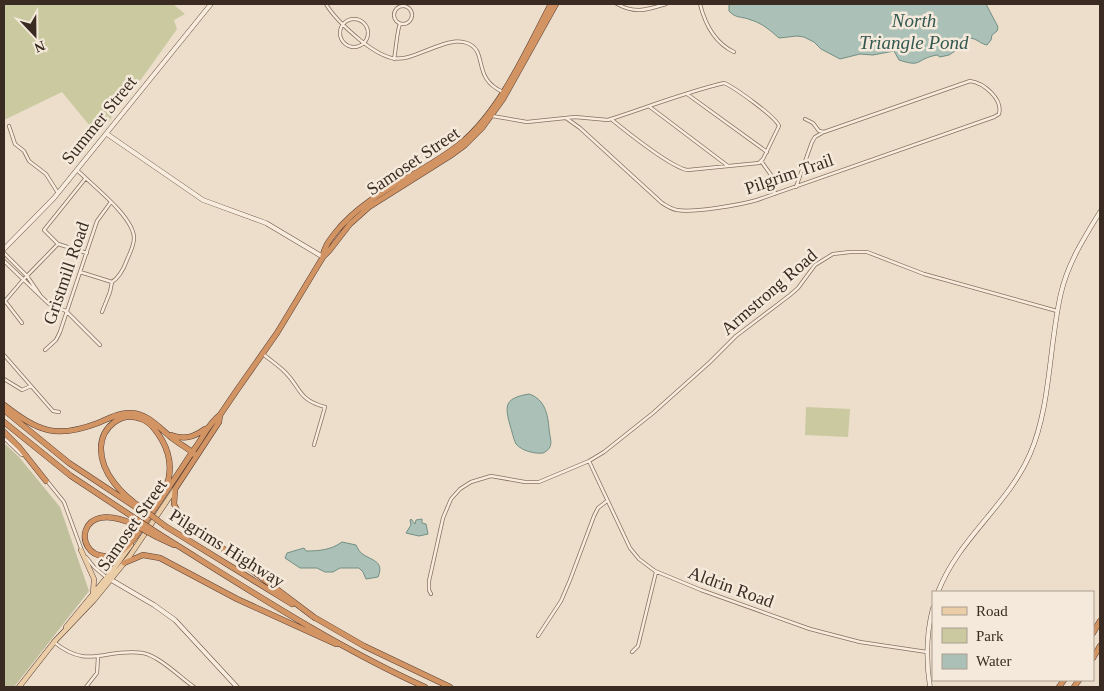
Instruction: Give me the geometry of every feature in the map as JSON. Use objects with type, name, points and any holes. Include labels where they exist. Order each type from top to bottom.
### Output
[{"type":"highway","name":"Samoset Street","points":[[505,93],[551,4]]},
{"type":"highway","name":"Samoset Street","points":[[175,489],[208,427],[220,415],[278,334],[323,257],[350,224],[369,207],[455,153],[477,134],[505,93],[556,4]]},
{"type":"highway","points":[[4,405],[27,422],[50,431],[78,430],[128,413],[145,416],[194,454]]},
{"type":"highway","points":[[4,410],[69,463],[142,510]]},
{"type":"highway","name":"Samoset Street","points":[[136,537],[194,454],[219,422],[220,415]]},
{"type":"highway","points":[[142,510],[119,488],[105,465],[102,441],[107,429],[116,421],[127,417],[140,418],[150,424],[159,436],[167,453],[170,468],[169,481],[164,496]]},
{"type":"highway","points":[[4,422],[41,453],[134,522]]},
{"type":"highway","points":[[166,432],[176,437],[186,438],[195,436],[208,427]]},
{"type":"highway","points":[[4,432],[19,447],[46,481]]},
{"type":"highway","points":[[175,489],[174,504],[180,516],[315,618]]},
{"type":"highway","name":"Pilgrims Highway","points":[[142,510],[315,618],[364,646],[450,687]]},
{"type":"highway","points":[[134,522],[112,517],[96,518],[85,532],[85,541],[88,548],[95,554],[107,556],[122,551],[136,537]]},
{"type":"highway","name":"Pilgrims Highway","points":[[134,522],[158,535],[169,544],[182,548],[346,647],[425,687]]},
{"type":"highway","points":[[124,563],[143,555],[160,558],[241,601],[330,642],[346,647]]},
{"type":"main road","name":"Samoset Street","points":[[20,687],[93,594],[124,563],[175,489]]},
{"type":"main road","name":"Samoset Street","points":[[54,642],[94,600],[136,537]]},
{"type":"main road","points":[[81,550],[94,579],[93,594]]},
{"type":"street","name":"Summer Street","points":[[4,249],[36,218],[58,193],[211,4]]},
{"type":"street","points":[[326,4],[343,24],[364,43],[380,55],[394,59],[408,58],[455,41],[467,42],[477,51],[487,81],[505,93]]},
{"type":"street","points":[[617,4],[628,10],[638,11],[666,4]]},
{"type":"street","points":[[700,4],[713,34],[725,47],[734,52]]},
{"type":"street","points":[[406,7],[410,10],[411,18],[406,24],[400,24],[395,20],[394,13],[399,8],[406,7]]},
{"type":"street","points":[[355,19],[364,23],[368,33],[364,43],[354,47],[345,44],[340,34],[343,24],[348,20],[355,19]]},
{"type":"street","points":[[394,59],[400,24]]},
{"type":"street","name":"Pilgrim Trail","points":[[566,118],[580,128],[658,200],[672,209],[689,210],[747,203],[775,194],[999,114],[1000,108],[993,94],[973,81],[824,132]]},
{"type":"street","points":[[491,115],[531,123],[575,117],[600,120],[611,119],[724,83],[770,115],[779,126],[761,161],[684,170],[655,152],[611,119]]},
{"type":"street","points":[[687,94],[767,152]]},
{"type":"street","points":[[650,107],[729,166]]},
{"type":"street","points":[[805,119],[813,123],[819,131],[824,132]]},
{"type":"street","points":[[9,126],[15,144],[24,151],[29,161],[48,176],[58,193]]},
{"type":"street","points":[[796,186],[812,142],[815,137],[824,132]]},
{"type":"street","points":[[107,134],[203,200],[266,223],[323,257]]},
{"type":"street","points":[[761,161],[771,175],[775,194]]},
{"type":"street","points":[[77,170],[129,222],[134,235],[133,247],[123,270],[112,282],[102,312]]},
{"type":"street","points":[[86,178],[44,228],[45,232],[58,244],[87,253]]},
{"type":"street","name":"Gristmill Road","points":[[45,350],[56,340],[97,221],[111,202]]},
{"type":"street","points":[[938,591],[946,573],[961,550],[1013,484],[1030,456],[1041,417],[1061,293],[1072,259],[1100,212]]},
{"type":"street","points":[[22,323],[5,301],[58,244]]},
{"type":"street","name":"Armstrong Road","points":[[432,594],[429,590],[430,580],[443,518],[451,499],[460,489],[476,480],[491,476],[525,482],[539,482],[589,460],[612,447],[710,362],[736,336],[794,291],[815,265],[833,254],[867,252],[960,286],[1058,311]]},
{"type":"street","points":[[4,253],[27,276],[41,296]]},
{"type":"street","points":[[4,261],[54,307],[66,311],[100,345]]},
{"type":"street","points":[[80,272],[112,282]]},
{"type":"street","points":[[263,354],[284,372],[301,395],[325,407],[314,445]]},
{"type":"street","points":[[4,355],[53,411],[60,412]]},
{"type":"street","points":[[4,379],[23,390],[31,386]]},
{"type":"street","points":[[4,438],[18,450],[64,502],[81,550],[94,567],[172,618],[237,687]]},
{"type":"street","name":"Aldrin Road","points":[[589,460],[634,554],[656,572],[701,590],[833,636],[927,652]]},
{"type":"street","points":[[538,636],[559,603],[570,580],[598,508],[607,501]]},
{"type":"street","points":[[632,652],[638,646],[656,572]]},
{"type":"street","points":[[930,687],[927,652],[932,612]]},
{"type":"street","points":[[54,642],[75,655],[86,658],[147,654],[194,687]]},
{"type":"street","points":[[86,687],[96,673],[98,657]]},
{"type":"green space","points":[[4,4],[173,4],[185,14],[174,20],[177,29],[140,81],[120,92],[110,121],[94,131],[62,92],[4,120]]},
{"type":"green space","points":[[806,407],[850,409],[848,437],[805,435]]},
{"type":"green space","points":[[4,443],[19,457],[60,507],[89,591],[14,687],[4,687]]},
{"type":"water","name":"North Triangle Pond","points":[[729,4],[986,4],[998,27],[987,45],[970,38],[966,39],[962,41],[961,47],[949,55],[940,57],[937,55],[916,63],[899,60],[894,51],[873,55],[860,54],[840,59],[804,37],[779,38],[759,23],[732,14],[729,11]]},
{"type":"water","points":[[529,394],[539,400],[545,408],[548,418],[551,443],[547,451],[543,453],[529,452],[516,444],[508,418],[507,407],[511,400]]},
{"type":"water","points":[[411,519],[415,524],[416,520],[422,519],[422,523],[426,524],[428,534],[419,536],[406,533],[411,525]]},
{"type":"water","points":[[342,542],[356,545],[361,553],[377,563],[380,568],[378,577],[366,579],[359,568],[340,568],[333,572],[325,572],[317,568],[300,568],[285,558],[287,553],[304,548],[306,551],[320,550],[334,547]]}]
